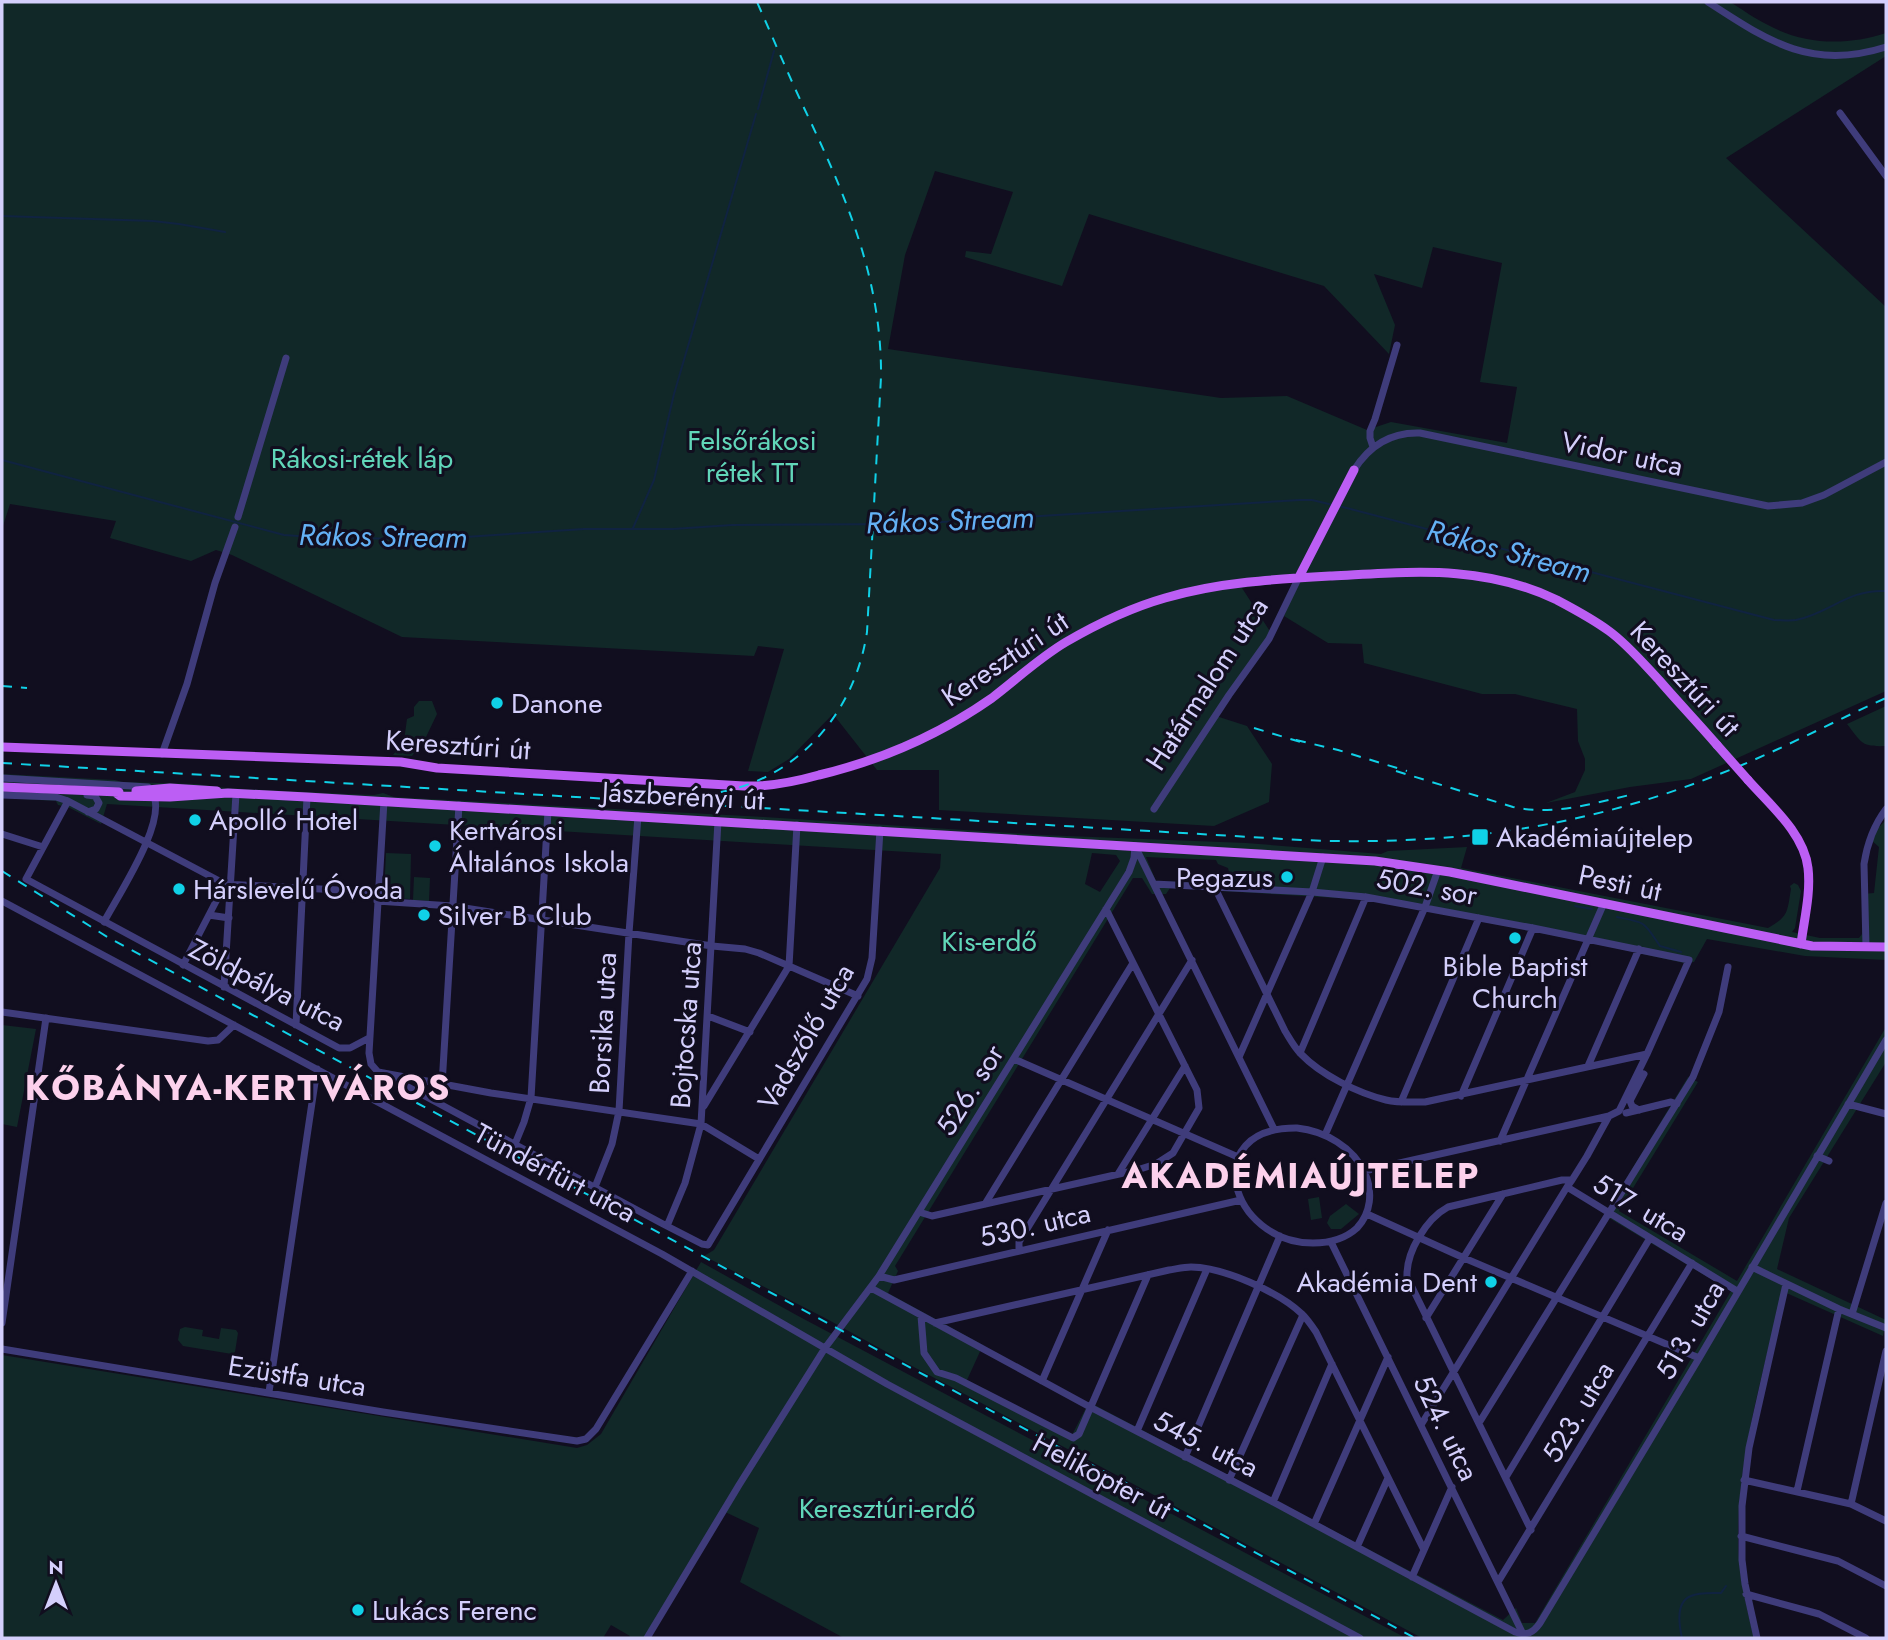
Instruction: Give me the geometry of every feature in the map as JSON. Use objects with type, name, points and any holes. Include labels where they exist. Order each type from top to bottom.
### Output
[{"type":"main road","name":"Határmalom utca","points":[[1299,577],[1354,470]]},
{"type":"main road","points":[[1305,567],[1308,575],[1317,577]]},
{"type":"main road","name":"Keresztúri út","points":[[2,745],[162,754],[401,762],[450,769],[757,786],[790,782],[853,767],[925,738],[991,698],[1064,643],[1134,608],[1195,590],[1299,577],[1450,572],[1493,578],[1558,600],[1609,631],[1628,648],[1788,825],[1805,853],[1808,881],[1801,944]]},
{"type":"main road","name":"Jászberényi út","points":[[2,780],[69,790],[116,793],[170,788],[208,789],[232,794]]},
{"type":"main road","name":"Jászberényi út","points":[[149,791],[459,805],[1135,846]]},
{"type":"main road","name":"Pesti út","points":[[1135,846],[1391,862],[1801,944],[1825,947],[1886,947]]},
{"type":"street","points":[[1708,2],[1759,34],[1801,51],[1822,56],[1845,56],[1886,47]]},
{"type":"street","points":[[1840,113],[1886,176]]},
{"type":"street","points":[[1373,447],[1369,435],[1396,345]]},
{"type":"street","points":[[238,517],[286,358]]},
{"type":"street","name":"Vidor utca","points":[[1354,470],[1362,457],[1384,440],[1401,434],[1427,434],[1768,506],[1802,503],[1824,495],[1886,462]]},
{"type":"street","points":[[162,754],[187,684],[215,583],[235,527]]},
{"type":"street","name":"Határmalom utca","points":[[1154,809],[1269,639],[1299,577]]},
{"type":"street","name":"Jászberényi út","points":[[2,780],[149,791]]},
{"type":"street","name":"Jászberényi út","points":[[69,790],[95,796],[98,807]]},
{"type":"street","points":[[104,922],[146,844],[155,819],[149,791]]},
{"type":"street","points":[[224,987],[229,918],[232,794]]},
{"type":"street","points":[[2,795],[56,797],[68,801],[228,885],[303,889],[452,906],[745,949],[858,996]]},
{"type":"street","points":[[296,1026],[307,797]]},
{"type":"street","points":[[2,834],[43,847],[68,801]]},
{"type":"street","points":[[369,1038],[384,801]]},
{"type":"street","points":[[442,1085],[459,805]]},
{"type":"street","points":[[88,811],[98,807],[100,818]]},
{"type":"street","points":[[1866,947],[1865,852],[1875,825],[1886,809]]},
{"type":"street","points":[[515,1144],[531,1098],[548,811]]},
{"type":"street","name":"Borsika utca","points":[[595,1187],[612,1144],[619,1111],[638,816]]},
{"type":"street","name":"Bojtocska utca","points":[[667,1226],[685,1183],[701,1124],[719,821]]},
{"type":"street","points":[[702,1110],[789,966],[797,825]]},
{"type":"street","name":"Vadszőlő utca","points":[[667,1226],[708,1245],[858,996],[867,979],[872,958],[880,830]]},
{"type":"street","points":[[1135,846],[1274,1129]]},
{"type":"street","name":"526. sor","points":[[647,1638],[825,1349],[879,1276],[1014,1059],[1129,872],[1135,846]]},
{"type":"street","name":"Zöldpálya utca","points":[[43,847],[26,880],[330,1044],[344,1049],[369,1038],[370,1061],[374,1068],[384,1074]]},
{"type":"street","points":[[1239,1057],[1312,892],[1323,857]]},
{"type":"street","points":[[1325,1135],[1425,907],[1438,870]]},
{"type":"street","points":[[1129,872],[1147,872]]},
{"type":"street","name":"502. sor","points":[[1154,884],[1366,897],[1689,960],[1647,1054]]},
{"type":"street","points":[[183,965],[228,885]]},
{"type":"street","points":[[1215,888],[1285,1031],[1300,1053],[1319,1069],[1348,1085],[1386,1100],[1424,1102],[1461,1096],[1647,1054]]},
{"type":"street","points":[[1300,1053],[1366,897]]},
{"type":"street","name":"Tündérfürt utca","points":[[2,901],[692,1271],[825,1349]]},
{"type":"street","points":[[1500,1141],[1604,903]]},
{"type":"street","points":[[919,1212],[932,1216],[1118,1174],[1156,1164],[1173,1153],[1199,1108],[1197,1090],[1106,909]]},
{"type":"street","points":[[209,915],[229,918]]},
{"type":"street","points":[[1401,1102],[1479,918]]},
{"type":"street","points":[[1461,1096],[1533,928]]},
{"type":"street","points":[[1588,1066],[1639,949]]},
{"type":"street","points":[[1019,1250],[1018,1242],[1192,960]]},
{"type":"street","points":[[985,1204],[1133,963]]},
{"type":"street","points":[[1479,1423],[1693,1077],[1720,1012],[1728,967]]},
{"type":"street","points":[[2,1012],[208,1041],[218,1040],[234,1025]]},
{"type":"street","points":[[708,1016],[750,1032]]},
{"type":"street","points":[[2,1323],[46,1018]]},
{"type":"street","name":"513. utca","points":[[1524,1634],[1534,1631],[1540,1623],[1886,1040]]},
{"type":"street","points":[[1364,1171],[1609,1116],[1619,1111],[1647,1054]]},
{"type":"street","points":[[1014,1059],[1238,1157]]},
{"type":"street","points":[[1118,1174],[1185,1066]]},
{"type":"street","points":[[269,1392],[317,1069]]},
{"type":"street","points":[[384,1074],[701,1124],[759,1160]]},
{"type":"street","points":[[384,1074],[667,1226]]},
{"type":"street","points":[[1639,1110],[1632,1106],[1630,1101],[1643,1074]]},
{"type":"street","points":[[1626,1113],[1671,1102],[1677,1104]]},
{"type":"street","points":[[1848,1104],[1886,1114]]},
{"type":"street","points":[[1572,1180],[1609,1116]]},
{"type":"street","points":[[1274,1129],[1308,1129],[1325,1135],[1352,1154],[1364,1171],[1370,1194],[1367,1214],[1353,1231],[1331,1242],[1300,1242],[1280,1237],[1256,1220],[1241,1200],[1235,1172],[1238,1157],[1252,1139],[1274,1129]]},
{"type":"street","points":[[1817,1156],[1829,1161]]},
{"type":"street","name":"517. utca","points":[[1419,1237],[1437,1215],[1448,1207],[1562,1180],[1572,1180]]},
{"type":"street","name":"517. utca","points":[[1572,1180],[1567,1188],[1737,1291]]},
{"type":"street","points":[[1421,1425],[1567,1188]]},
{"type":"street","points":[[1426,1318],[1503,1194]]},
{"type":"street","name":"530. utca","points":[[879,1276],[894,1280],[1241,1200]]},
{"type":"street","points":[[1852,1314],[1886,1203]]},
{"type":"street","points":[[1367,1214],[1699,1358]]},
{"type":"street","points":[[1042,1381],[1108,1230]]},
{"type":"street","points":[[1185,1457],[1280,1237]]},
{"type":"street","points":[[1419,1237],[1406,1265],[1407,1277],[1531,1530]]},
{"type":"street","points":[[1506,1477],[1650,1238]]},
{"type":"street","name":"524. utca","points":[[1331,1242],[1524,1634]]},
{"type":"street","name":"523. utca","points":[[1498,1581],[1692,1263]]},
{"type":"street","points":[[1752,1266],[1839,1309],[1886,1328]]},
{"type":"street","points":[[934,1323],[1189,1267],[1207,1269],[1258,1287],[1283,1299],[1303,1315],[1316,1332],[1424,1550]]},
{"type":"street","points":[[1137,1431],[1207,1269]]},
{"type":"street","name":"Ezüstfa utca","points":[[2,1349],[571,1441],[586,1438],[596,1429],[692,1271]]},
{"type":"street","points":[[921,1316],[924,1353],[937,1372],[956,1378],[1070,1438],[1076,1437],[1148,1275]]},
{"type":"street","points":[[1757,1638],[1746,1594],[1741,1536],[1744,1480],[1786,1284]]},
{"type":"street","name":"545. utca","points":[[871,1288],[1090,1407],[1515,1632],[1524,1634]]},
{"type":"street","points":[[1797,1491],[1839,1309]]},
{"type":"street","points":[[1229,1480],[1303,1315]]},
{"type":"street","name":"Helikopter út","points":[[825,1349],[1360,1638]]},
{"type":"street","points":[[1851,1504],[1886,1351]]},
{"type":"street","points":[[1314,1524],[1388,1357]]},
{"type":"street","points":[[1273,1502],[1332,1364]]},
{"type":"street","points":[[1357,1547],[1388,1478]]},
{"type":"street","points":[[1744,1480],[1851,1504],[1886,1520]]},
{"type":"street","points":[[1412,1577],[1452,1487]]},
{"type":"street","points":[[1741,1536],[1838,1561],[1886,1586]]},
{"type":"street","points":[[1746,1594],[1819,1614],[1866,1638]]},
{"type":"green space","points":[[2,2],[1730,2],[1782,32],[1811,40],[1856,40],[1886,33],[1886,56],[1726,158],[1886,307],[1886,691],[1691,779],[1546,803],[1575,792],[1585,770],[1585,759],[1578,741],[1577,709],[1515,694],[1482,694],[1364,663],[1362,644],[1328,643],[1284,616],[1298,581],[1242,588],[1273,636],[1216,716],[1247,726],[1272,764],[1269,802],[1214,826],[939,810],[939,770],[877,770],[833,714],[789,759],[768,772],[748,771],[784,649],[758,646],[754,656],[402,637],[232,555],[216,550],[191,561],[110,538],[116,521],[10,504],[2,529]],"holes":[[[935,171],[1013,192],[991,254],[966,251],[965,257],[1062,286],[1089,214],[1324,286],[1389,354],[1395,325],[1374,274],[1422,288],[1433,247],[1502,263],[1480,382],[1517,387],[1507,443],[1391,422],[1367,430],[1287,396],[1221,398],[888,349],[905,255]]]},
{"type":"green space","points":[[419,701],[432,701],[437,714],[426,737],[412,756],[393,755],[404,741],[407,719],[414,716],[414,707]]},
{"type":"green space","points":[[1886,706],[1886,746],[1871,746],[1863,742],[1847,724]]},
{"type":"green space","name":"Kis-erdő","points":[[2,774],[196,784],[226,788],[374,795],[383,793],[394,797],[1042,835],[1246,843],[1381,854],[1388,851],[1467,847],[1461,868],[1768,928],[1786,913],[1790,886],[1794,883],[1801,891],[1792,932],[1820,938],[1859,938],[1862,934],[1862,894],[1874,893],[1879,847],[1871,840],[1874,832],[1886,820],[1886,960],[1805,956],[1707,939],[1694,962],[1684,963],[1370,900],[1170,888],[1166,894],[1152,894],[1142,878],[1133,878],[895,1266],[898,1271],[888,1293],[983,1345],[967,1380],[1072,1435],[1089,1402],[1503,1620],[1516,1608],[1522,1623],[1535,1623],[1731,1291],[1604,1215],[1688,1077],[1698,1082],[1619,1211],[1737,1281],[1886,1027],[1886,1062],[1789,1218],[1777,1269],[1886,1320],[1883,1336],[1782,1291],[1753,1413],[1739,1507],[1739,1563],[1754,1638],[1422,1638],[704,1256],[714,1250],[940,868],[941,854],[107,804],[101,824],[68,807],[58,805],[56,801],[2,798]],"holes":[[[1092,853],[1116,855],[1120,861],[1100,892],[1085,884]],[[1146,857],[1216,860],[1218,864],[1228,868],[1232,884],[1156,881]]]},
{"type":"green space","points":[[386,853],[411,854],[410,899],[390,898],[384,894]]},
{"type":"green space","points":[[414,877],[430,878],[429,901],[413,900]]},
{"type":"green space","points":[[2,1025],[36,1029],[17,1127],[2,1124]]},
{"type":"green space","points":[[1319,1197],[1322,1218],[1311,1220],[1308,1199]]},
{"type":"green space","points":[[1346,1204],[1359,1214],[1341,1229],[1331,1229],[1327,1223],[1330,1216]]},
{"type":"green space","name":"Keresztúri-erdő","points":[[701,1262],[1406,1638],[844,1638],[740,1582],[759,1528],[723,1511],[645,1638],[629,1638],[630,1636],[611,1625],[603,1638],[2,1638],[2,1355],[577,1448],[587,1445],[601,1434]]},
{"type":"green space","points":[[185,1327],[203,1330],[202,1336],[219,1339],[221,1328],[236,1330],[238,1333],[235,1352],[232,1354],[183,1346],[178,1340],[180,1329]]},
{"type":"waterway","points":[[758,109],[774,51]]},
{"type":"waterway","points":[[633,528],[654,480],[674,394],[756,114]]},
{"type":"waterway","points":[[2,216],[153,221],[225,232]]},
{"type":"waterway","name":"Rákos Stream","points":[[2,460],[284,535],[326,538],[435,539],[584,529],[910,524],[1300,500],[1333,505]]},
{"type":"waterway","name":"Rákos Stream","points":[[1339,506],[1774,620],[1808,617],[1850,597],[1873,591],[1886,591]]},
{"type":"waterway","points":[[1575,906],[1592,909]]},
{"type":"waterway","points":[[1617,917],[1643,924],[1660,946],[1681,952]]},
{"type":"waterway","points":[[1682,1638],[1679,1614],[1682,1603],[1698,1594],[1721,1593],[1726,1586]]},
{"type":"railway","points":[[683,795],[718,792],[751,783],[780,769],[806,749],[828,725],[846,697],[859,666],[867,632],[881,377],[875,306],[859,239],[847,207],[757,2]]},
{"type":"railway","points":[[2,686],[27,688]]},
{"type":"railway","points":[[2,763],[1301,840],[1408,840],[1513,830],[1564,821],[1666,794],[1781,748],[1886,698]]},
{"type":"railway","points":[[1254,728],[1304,743]]},
{"type":"railway","points":[[1296,740],[1407,771]]},
{"type":"railway","points":[[1396,771],[1513,807],[1528,809],[1574,807],[1634,794]]},
{"type":"railway","points":[[2,871],[109,938],[1415,1638]]},
{"type":"place","name":"Danone","points":[[497,703]]},
{"type":"place","name":"Apolló Hotel","points":[[195,820]]},
{"type":"place","name":"Akadémiaújtelep","points":[[1480,837]]},
{"type":"place","name":"Kertvárosi Általános Iskola","points":[[435,846]]},
{"type":"place","name":"Pegazus","points":[[1287,877]]},
{"type":"place","name":"Hárslevelű Óvoda","points":[[179,889]]},
{"type":"place","name":"Silver B Club","points":[[424,915]]},
{"type":"place","name":"Bible Baptist Church","points":[[1515,938]]},
{"type":"place","name":"Akadémia Dent","points":[[1491,1282]]},
{"type":"place","name":"Lukács Ferenc","points":[[358,1610]]},
{"type":"district","name":"KŐBÁNYA-KERTVÁROS","points":[[238,1088]]},
{"type":"district","name":"AKADÉMIAÚJTELEP","points":[[1301,1176]]},
{"type":"park label","name":"Felsőrákosi rétek TT","points":[[752,456]]},
{"type":"park label","name":"Rákosi-rétek láp","points":[[362,458]]}]
